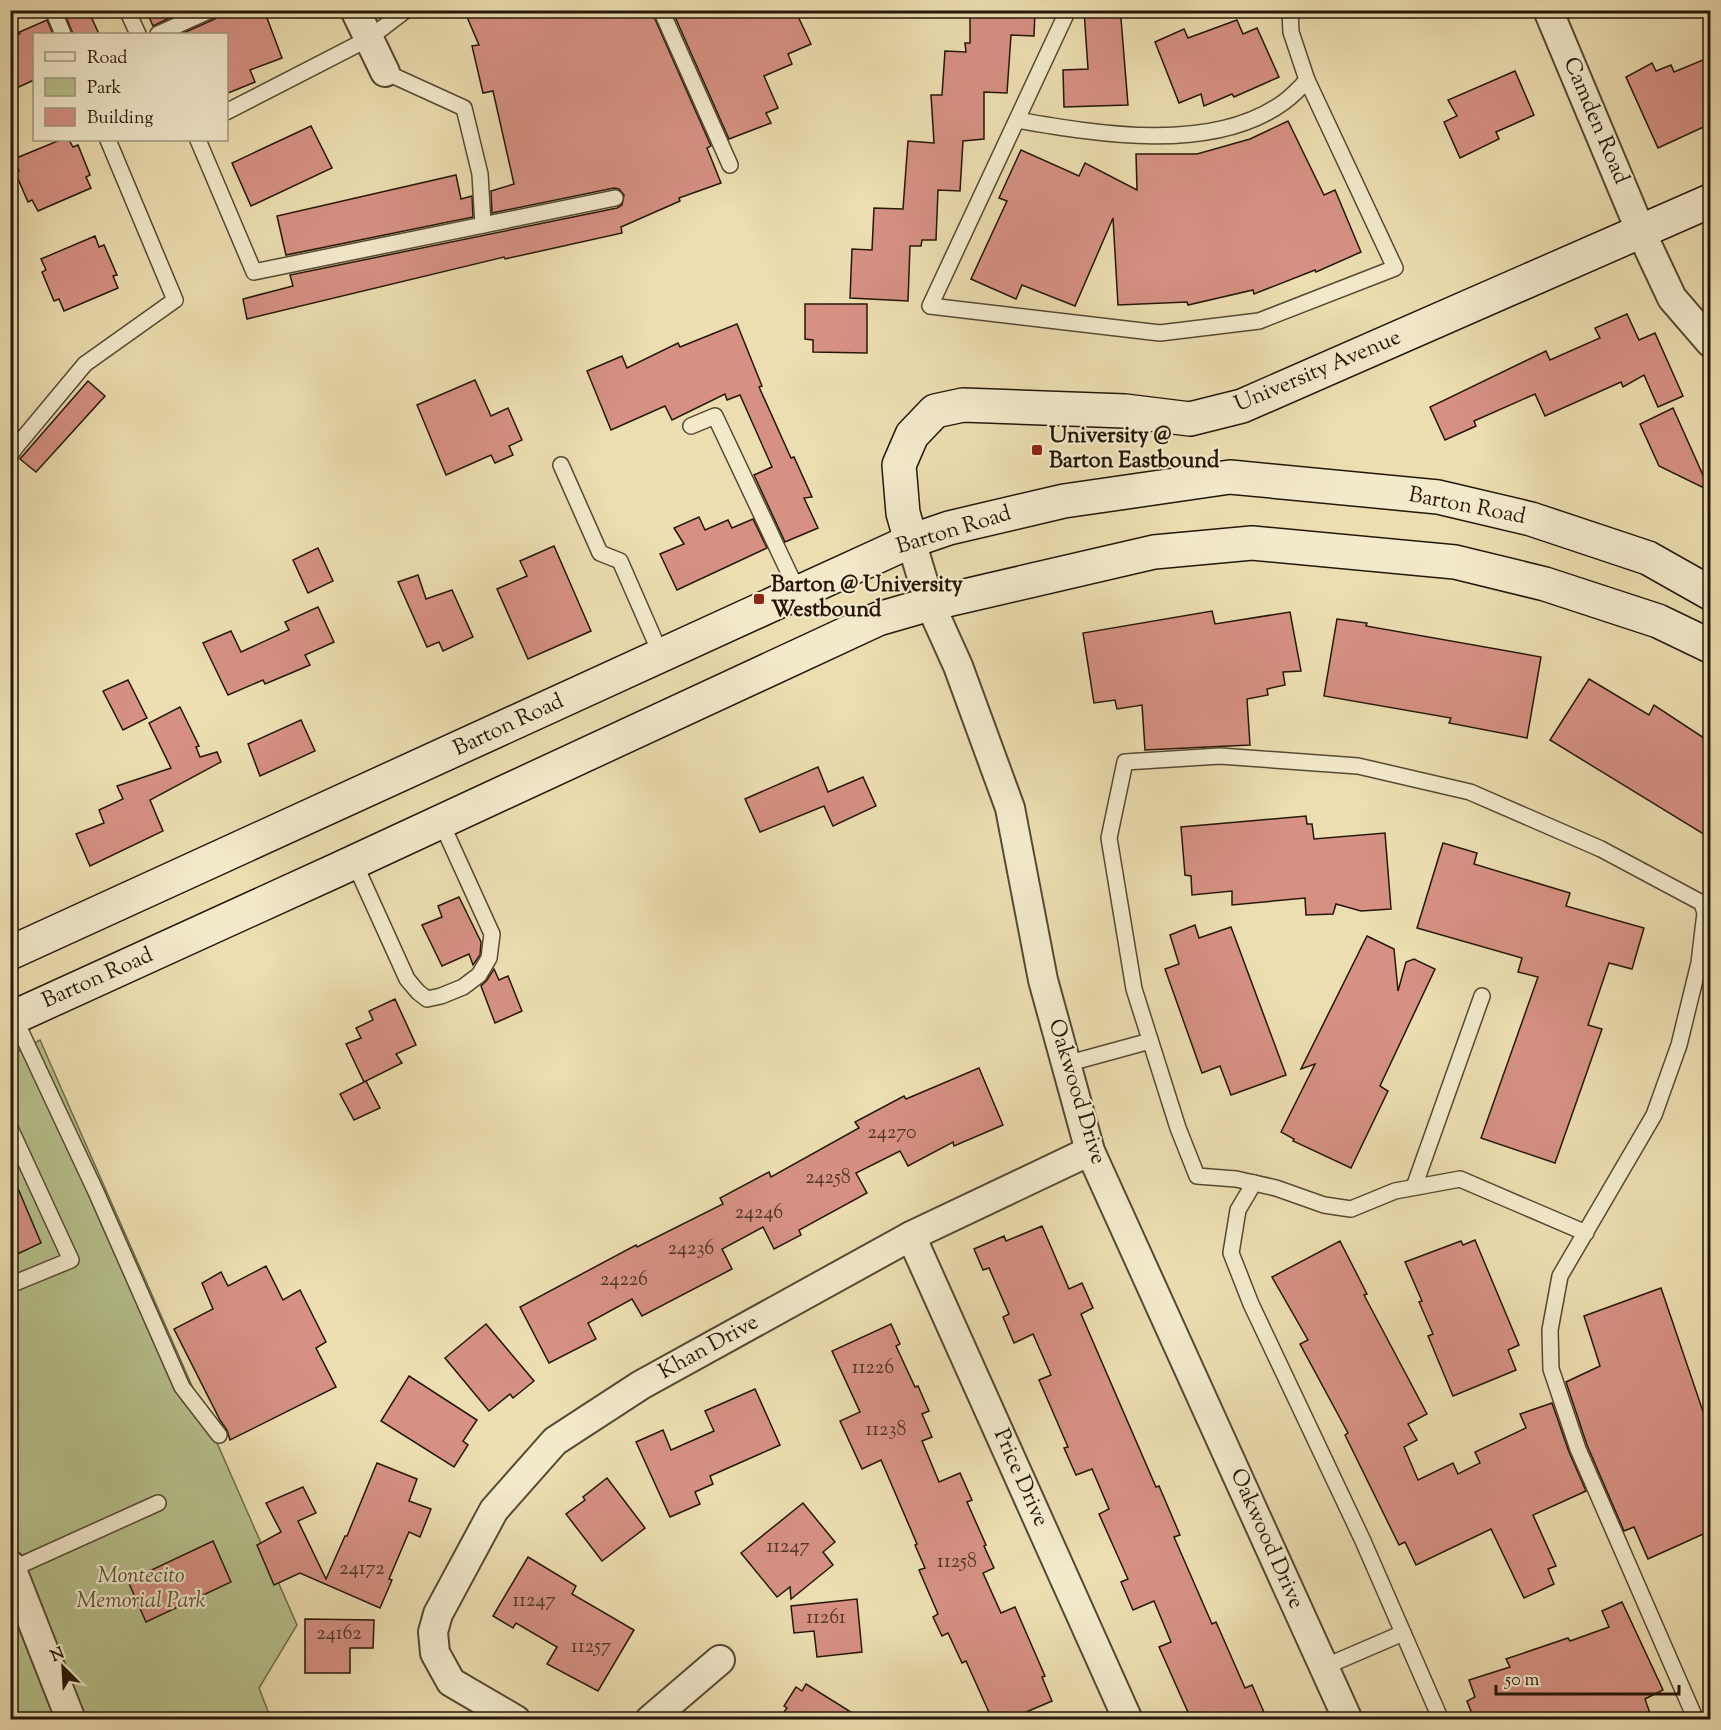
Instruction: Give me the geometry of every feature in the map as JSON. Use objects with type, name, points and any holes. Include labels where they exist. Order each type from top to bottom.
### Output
[{"type":"main road","name":"University Avenue","points":[[911,541],[903,513],[899,465],[912,435],[935,411],[963,405],[1125,411],[1190,419],[1242,406],[1710,201]]},
{"type":"main road","name":"Barton Road","points":[[10,953],[662,657],[911,541],[949,528],[1064,501],[1230,477],[1448,499],[1531,519],[1648,558],[1710,593]]},
{"type":"main road","name":"Barton Road","points":[[12,1018],[878,619],[930,604],[1154,552],[1252,543],[1455,562],[1557,588],[1658,621],[1710,646]]},
{"type":"street","points":[[355,10],[385,72]]},
{"type":"street","name":"Camden Road","points":[[1548,10],[1641,232],[1672,298],[1710,342]]},
{"type":"street","name":"Oakwood Drive","points":[[911,541],[930,604],[958,666],[1010,808],[1043,980],[1090,1151],[1348,1719]]},
{"type":"street","name":"Khan Drive","points":[[516,1719],[451,1682],[435,1653],[433,1632],[438,1614],[494,1510],[555,1441],[641,1385],[911,1236],[1090,1151]]},
{"type":"street","name":"Price Drive","points":[[911,1236],[1128,1719]]},
{"type":"street","points":[[11,1567],[71,1719]]},
{"type":"street","points":[[650,1719],[720,1659]]},
{"type":"lane","points":[[53,10],[63,33]]},
{"type":"lane","points":[[127,10],[138,33]]},
{"type":"lane","points":[[160,33],[212,10]]},
{"type":"lane","points":[[228,111],[368,39],[406,10]]},
{"type":"lane","points":[[661,10],[730,165]]},
{"type":"lane","points":[[1068,10],[930,306],[1160,333],[1259,321],[1395,268],[1307,80],[1291,32],[1290,10]]},
{"type":"lane","points":[[385,72],[464,108],[480,174],[483,225]]},
{"type":"lane","points":[[1017,120],[1065,128],[1136,135],[1185,135],[1233,126],[1263,114],[1284,102],[1307,80]]},
{"type":"lane","points":[[10,456],[85,364],[175,300],[108,141]]},
{"type":"lane","points":[[198,141],[254,272],[615,198]]},
{"type":"lane","points":[[691,426],[715,416],[799,594]]},
{"type":"lane","points":[[561,465],[600,553],[620,561],[662,657]]},
{"type":"lane","points":[[1586,1233],[1460,1179],[1395,1191],[1351,1209],[1324,1205],[1276,1188],[1236,1179],[1197,1176],[1178,1128],[1134,989],[1110,838],[1125,762],[1220,756],[1358,766],[1470,792],[1600,849],[1702,903],[1707,908],[1700,963],[1679,1045],[1654,1115],[1586,1233],[1560,1276],[1550,1330],[1551,1369],[1578,1449],[1696,1719]]},
{"type":"lane","points":[[354,862],[407,979],[418,992],[428,999],[463,987],[479,975],[489,958],[492,934],[441,822]]},
{"type":"lane","points":[[1414,1187],[1482,996]]},
{"type":"lane","points":[[12,1018],[96,1192],[182,1387],[219,1435]]},
{"type":"lane","points":[[1066,1064],[1150,1041]]},
{"type":"lane","points":[[10,1128],[71,1260],[10,1286]]},
{"type":"lane","points":[[1254,1183],[1238,1210],[1231,1253],[1251,1304],[1363,1541],[1441,1719]]},
{"type":"lane","points":[[11,1567],[158,1503]]},
{"type":"lane","points":[[1324,1667],[1403,1633]]},
{"type":"green space","name":"Montecito Memorial Park","points":[[40,1040],[297,1625],[259,1688],[271,1719],[11,1719],[10,1056]]},
{"type":"building","points":[[88,10],[99,33],[73,33],[64,12]]},
{"type":"building","points":[[146,10],[186,10],[153,26]]},
{"type":"building","points":[[221,10],[264,10],[282,58],[250,70],[255,82],[228,93],[228,33],[183,33],[215,19]]},
{"type":"building","points":[[464,10],[651,10],[711,146],[707,148],[721,183],[679,198],[680,201],[621,227],[622,233],[505,259],[504,257],[247,319],[243,299],[293,286],[290,275],[617,208],[622,205],[624,195],[619,189],[614,188],[492,213],[491,191],[514,184],[493,91],[483,93],[472,46],[479,45]]},
{"type":"building","points":[[672,10],[795,10],[811,44],[788,54],[792,64],[764,76],[778,108],[766,113],[771,123],[729,139]]},
{"type":"building","points":[[970,10],[1035,10],[1034,36],[1011,35],[1007,93],[984,92],[984,139],[963,141],[960,191],[938,190],[936,240],[922,240],[921,246],[910,246],[908,301],[850,298],[852,249],[872,250],[874,208],[903,209],[908,141],[934,143],[931,95],[942,95],[945,51],[966,52],[965,43],[970,43]]},
{"type":"building","points":[[1084,10],[1119,10],[1128,105],[1064,107],[1063,70],[1088,69]]},
{"type":"building","points":[[47,20],[53,33],[33,33],[33,80],[10,91],[10,39],[19,34],[15,34]]},
{"type":"building","points":[[1237,20],[1243,34],[1257,28],[1279,77],[1234,97],[1232,94],[1204,106],[1201,94],[1179,103],[1155,42],[1184,29],[1188,38]]},
{"type":"building","points":[[1710,57],[1710,124],[1658,148],[1626,77],[1652,63],[1656,71],[1671,65],[1674,72]]},
{"type":"building","points":[[1515,71],[1534,115],[1496,132],[1499,139],[1460,158],[1444,122],[1457,116],[1448,100]]},
{"type":"building","points":[[1288,121],[1324,195],[1335,190],[1361,252],[1316,272],[1315,270],[1254,294],[1253,290],[1188,305],[1187,302],[1118,305],[1113,218],[1075,306],[1022,285],[1016,299],[971,279],[1007,201],[999,198],[1021,150],[1079,176],[1085,163],[1137,190],[1136,154],[1197,154],[1250,139]]},
{"type":"building","points":[[311,126],[332,168],[251,206],[232,163]]},
{"type":"building","points":[[58,141],[70,141],[73,147],[78,145],[90,175],[86,177],[91,188],[38,211],[32,200],[28,202],[15,172],[19,171],[14,159]]},
{"type":"building","points":[[456,175],[461,199],[472,196],[473,217],[286,255],[277,216]]},
{"type":"building","points":[[95,236],[99,247],[104,245],[117,275],[113,276],[118,288],[64,311],[59,299],[54,301],[42,272],[46,270],[41,259]]},
{"type":"building","points":[[805,304],[867,304],[867,353],[813,352],[813,340],[805,339]]},
{"type":"building","points":[[1627,314],[1639,340],[1655,333],[1683,396],[1658,407],[1644,375],[1623,387],[1621,382],[1545,416],[1535,394],[1474,421],[1476,426],[1445,440],[1430,407],[1546,351],[1550,360],[1600,338],[1595,328]]},
{"type":"building","points":[[737,324],[762,386],[759,387],[791,458],[794,457],[812,497],[804,498],[818,528],[785,542],[754,475],[772,467],[740,395],[727,400],[725,394],[672,420],[665,406],[611,430],[587,371],[622,356],[627,368],[678,343],[680,347]]},
{"type":"building","points":[[475,380],[491,416],[508,408],[522,440],[509,446],[513,455],[495,463],[491,455],[446,475],[417,405]]},
{"type":"building","points":[[88,381],[105,396],[36,472],[20,459]]},
{"type":"building","points":[[1673,408],[1710,491],[1659,466],[1640,424]]},
{"type":"building","points":[[699,517],[705,530],[728,520],[732,528],[753,519],[767,548],[677,590],[660,554],[684,544],[674,528]]},
{"type":"building","points":[[554,546],[591,631],[528,659],[497,589],[527,576],[520,561]]},
{"type":"building","points":[[318,548],[333,581],[308,593],[293,560]]},
{"type":"building","points":[[418,575],[426,599],[452,590],[473,637],[443,651],[439,642],[427,647],[398,582]]},
{"type":"building","points":[[318,607],[334,642],[305,655],[310,665],[265,684],[263,680],[228,695],[203,643],[231,631],[241,652],[289,630],[285,622]]},
{"type":"building","points":[[1212,611],[1215,624],[1290,612],[1301,671],[1283,672],[1285,685],[1267,689],[1268,695],[1247,699],[1250,745],[1145,750],[1142,705],[1117,709],[1115,700],[1094,703],[1083,633]]},
{"type":"building","points":[[1337,619],[1541,657],[1527,738],[1449,723],[1451,718],[1324,696]]},
{"type":"building","points":[[1589,679],[1649,715],[1654,705],[1710,742],[1710,838],[1550,740]]},
{"type":"building","points":[[128,680],[147,718],[123,730],[103,691]]},
{"type":"building","points":[[180,707],[199,746],[196,747],[200,757],[217,752],[221,762],[150,800],[163,831],[90,866],[76,834],[104,823],[99,810],[123,799],[117,786],[171,768],[149,723]]},
{"type":"building","points":[[301,720],[315,751],[260,776],[248,744]]},
{"type":"building","points":[[818,767],[828,792],[863,777],[876,806],[833,826],[824,806],[760,832],[745,799]]},
{"type":"building","points":[[1306,816],[1307,824],[1312,824],[1314,839],[1385,833],[1391,909],[1361,911],[1336,904],[1333,914],[1306,915],[1305,898],[1232,905],[1232,891],[1192,895],[1191,876],[1185,875],[1181,827]]},
{"type":"building","points":[[1443,843],[1477,853],[1474,864],[1570,893],[1566,906],[1644,928],[1632,969],[1609,963],[1588,1025],[1602,1029],[1555,1163],[1481,1138],[1538,977],[1518,972],[1522,958],[1417,928]]},
{"type":"building","points":[[459,897],[481,942],[480,955],[473,965],[469,954],[442,966],[422,925],[442,917],[438,906]]},
{"type":"building","points":[[1195,925],[1199,938],[1231,927],[1286,1075],[1231,1095],[1220,1066],[1202,1073],[1165,969],[1179,964],[1170,935]]},
{"type":"building","points":[[1367,936],[1394,949],[1398,991],[1406,962],[1414,959],[1435,969],[1380,1086],[1388,1091],[1351,1168],[1293,1141],[1294,1139],[1281,1132],[1315,1064],[1301,1069]]},
{"type":"building","points":[[494,969],[499,980],[508,976],[522,1011],[495,1023],[481,986]]},
{"type":"building","points":[[395,999],[416,1045],[396,1054],[402,1063],[364,1082],[346,1044],[361,1038],[356,1028],[373,1020],[369,1011]]},
{"type":"building","points":[[979,1068],[1003,1125],[954,1146],[953,1142],[908,1166],[900,1151],[856,1173],[867,1193],[799,1230],[801,1235],[774,1249],[763,1227],[722,1249],[732,1269],[642,1316],[632,1299],[588,1323],[596,1339],[549,1363],[520,1307],[636,1245],[637,1247],[723,1204],[720,1198],[769,1172],[771,1177],[859,1128],[855,1122],[904,1096],[906,1099]]},
{"type":"building","points":[[366,1081],[380,1108],[354,1120],[340,1094]]},
{"type":"building","points":[[11,1172],[41,1243],[11,1257]]},
{"type":"building","points":[[1042,1226],[1069,1289],[1082,1283],[1093,1308],[1081,1314],[1156,1487],[1159,1486],[1180,1535],[1174,1537],[1212,1624],[1216,1622],[1245,1688],[1252,1685],[1267,1719],[1191,1719],[1159,1647],[1171,1642],[1154,1601],[1133,1610],[1121,1582],[1128,1579],[1099,1514],[1109,1509],[1092,1469],[1076,1475],[1064,1448],[1068,1447],[1039,1380],[1051,1375],[1033,1334],[1014,1343],[1003,1317],[1009,1314],[989,1268],[983,1270],[974,1249],[1004,1236],[1006,1241]]},
{"type":"building","points":[[1475,1240],[1519,1345],[1508,1350],[1516,1370],[1453,1396],[1428,1336],[1433,1334],[1405,1262],[1461,1241],[1463,1245]]},
{"type":"building","points":[[1340,1241],[1367,1294],[1364,1295],[1427,1414],[1408,1424],[1417,1440],[1404,1447],[1418,1480],[1453,1463],[1458,1474],[1480,1463],[1475,1452],[1526,1428],[1520,1414],[1552,1403],[1569,1452],[1586,1491],[1533,1515],[1556,1566],[1548,1569],[1554,1584],[1524,1598],[1491,1529],[1416,1565],[1405,1542],[1399,1545],[1345,1435],[1348,1433],[1300,1344],[1308,1340],[1272,1277]]},
{"type":"building","points":[[266,1266],[283,1300],[300,1290],[326,1342],[316,1348],[336,1387],[230,1440],[227,1430],[174,1329],[213,1309],[202,1283],[221,1272],[228,1286]]},
{"type":"building","points":[[1661,1288],[1710,1432],[1710,1531],[1648,1559],[1634,1527],[1624,1531],[1587,1445],[1566,1382],[1600,1366],[1584,1316]]},
{"type":"building","points":[[486,1324],[534,1381],[513,1398],[510,1394],[489,1411],[445,1358]]},
{"type":"building","points":[[891,1324],[900,1344],[896,1346],[929,1411],[922,1414],[932,1437],[922,1441],[939,1482],[960,1473],[972,1500],[967,1502],[994,1568],[983,1573],[1001,1613],[1015,1607],[1045,1676],[1042,1677],[1052,1701],[1010,1719],[992,1719],[966,1661],[962,1663],[948,1633],[942,1636],[933,1617],[938,1614],[919,1570],[925,1568],[915,1545],[917,1544],[881,1460],[862,1469],[840,1421],[860,1412],[832,1351]]},
{"type":"building","points":[[409,1376],[477,1420],[463,1441],[468,1445],[454,1467],[381,1421]]},
{"type":"building","points":[[755,1389],[780,1445],[710,1476],[713,1484],[695,1492],[700,1504],[670,1517],[636,1442],[663,1430],[671,1450],[714,1431],[705,1411]]},
{"type":"building","points":[[377,1463],[417,1479],[409,1501],[431,1509],[420,1537],[409,1532],[389,1579],[392,1580],[380,1608],[300,1573],[274,1585],[257,1545],[281,1532],[266,1503],[303,1487],[316,1513],[298,1521],[326,1579],[347,1536]]},
{"type":"building","points":[[607,1478],[645,1528],[602,1561],[566,1514],[585,1500],[583,1497]]},
{"type":"building","points":[[803,1503],[835,1542],[823,1552],[833,1565],[791,1599],[790,1587],[777,1597],[741,1553]]},
{"type":"building","points":[[213,1541],[231,1582],[146,1622],[128,1581]]},
{"type":"building","points":[[528,1557],[576,1586],[572,1594],[634,1630],[598,1691],[547,1664],[557,1647],[516,1623],[513,1628],[493,1616]]},
{"type":"building","points":[[857,1599],[862,1652],[817,1657],[814,1631],[794,1633],[791,1606]]},
{"type":"building","points":[[1622,1602],[1663,1690],[1645,1699],[1652,1719],[1474,1719],[1467,1701],[1475,1697],[1469,1680],[1510,1667],[1506,1659],[1609,1627],[1602,1611]]},
{"type":"building","points":[[305,1619],[374,1620],[373,1648],[350,1648],[350,1673],[305,1673]]},
{"type":"building","points":[[806,1684],[862,1719],[779,1719],[787,1708],[784,1706],[796,1687],[802,1691]]},
{"type":"place","name":"University @ Barton Eastbound","points":[[1037,450]]},
{"type":"place","name":"Barton @ University Westbound","points":[[759,599]]}]
